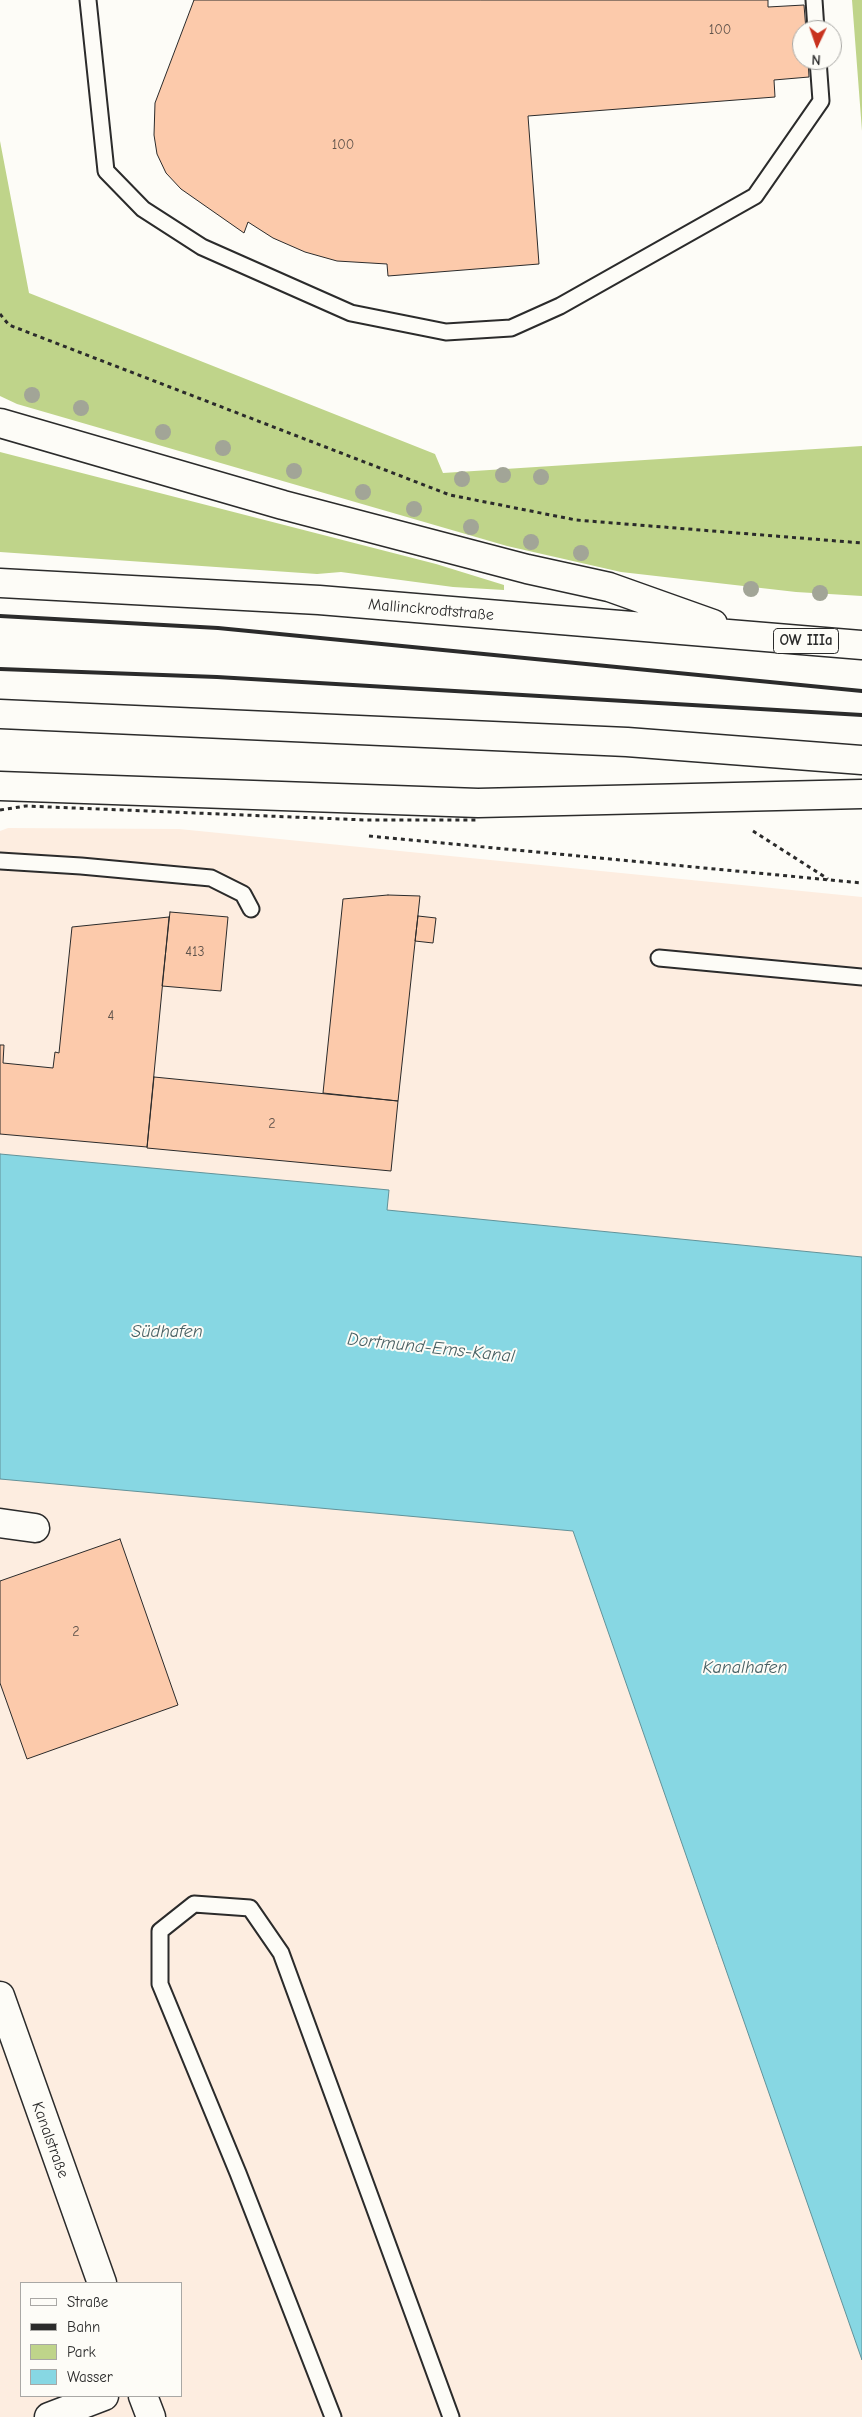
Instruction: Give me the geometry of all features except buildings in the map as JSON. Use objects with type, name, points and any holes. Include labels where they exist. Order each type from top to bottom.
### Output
[{"type":"main road","points":[[0,423],[283,505],[527,569],[609,587],[750,637]]},
{"type":"main road","name":"Mallinckrodtstraße","points":[[0,583],[319,600],[862,645]]},
{"type":"main road","points":[[0,714],[627,742],[862,760]]},
{"type":"main road","points":[[5,794],[478,812],[862,794]]},
{"type":"main road","points":[[0,1523],[35,1528]]},
{"type":"main road","name":"Kanalstraße","points":[[0,1996],[102,2282]]},
{"type":"main road","points":[[49,2417],[101,2397]]},
{"type":"main road","points":[[143,2397],[151,2417]]},
{"type":"lane","points":[[88,0],[106,171],[143,209],[202,247],[352,313],[446,332],[511,328],[560,306],[755,196],[821,101],[819,70]]},
{"type":"lane","points":[[814,0],[815,20]]},
{"type":"lane","points":[[0,861],[81,866],[211,878],[243,894],[251,909]]},
{"type":"lane","points":[[659,958],[862,977]]},
{"type":"lane","points":[[333,2417],[238,2173],[160,1984],[160,1931],[194,1904],[250,1908],[281,1953],[451,2417]]},
{"type":"path","points":[[0,314],[9,325],[450,495],[576,520],[862,543]]},
{"type":"path","points":[[5,794],[178,818]]},
{"type":"path","points":[[0,810],[26,806],[364,820],[478,812]]},
{"type":"path","points":[[365,835],[862,883]]},
{"type":"shaded area","points":[[8,828],[179,829],[862,897],[862,2417],[0,2417],[0,831]]},
{"type":"green space","points":[[852,0],[862,0],[862,131]]},
{"type":"green space","points":[[0,141],[29,293],[435,454],[443,473],[862,446],[862,596],[796,592],[621,572],[507,546],[17,404],[0,396]]},
{"type":"green space","points":[[0,452],[436,564],[504,585],[504,590],[453,587],[341,572],[317,574],[0,552]]},
{"type":"water","name":"Südhafen","points":[[0,1154],[389,1190],[387,1210],[862,1257],[862,2360],[573,1531],[0,1479]]},
{"type":"railway","points":[[0,616],[218,628],[862,691]]},
{"type":"railway","points":[[0,669],[217,677],[862,715]]},
{"type":"water label","name":"Dortmund-Ems-Kanal","points":[[431,1348]]},
{"type":"water label","name":"Kanalhafen","points":[[745,1668]]}]
